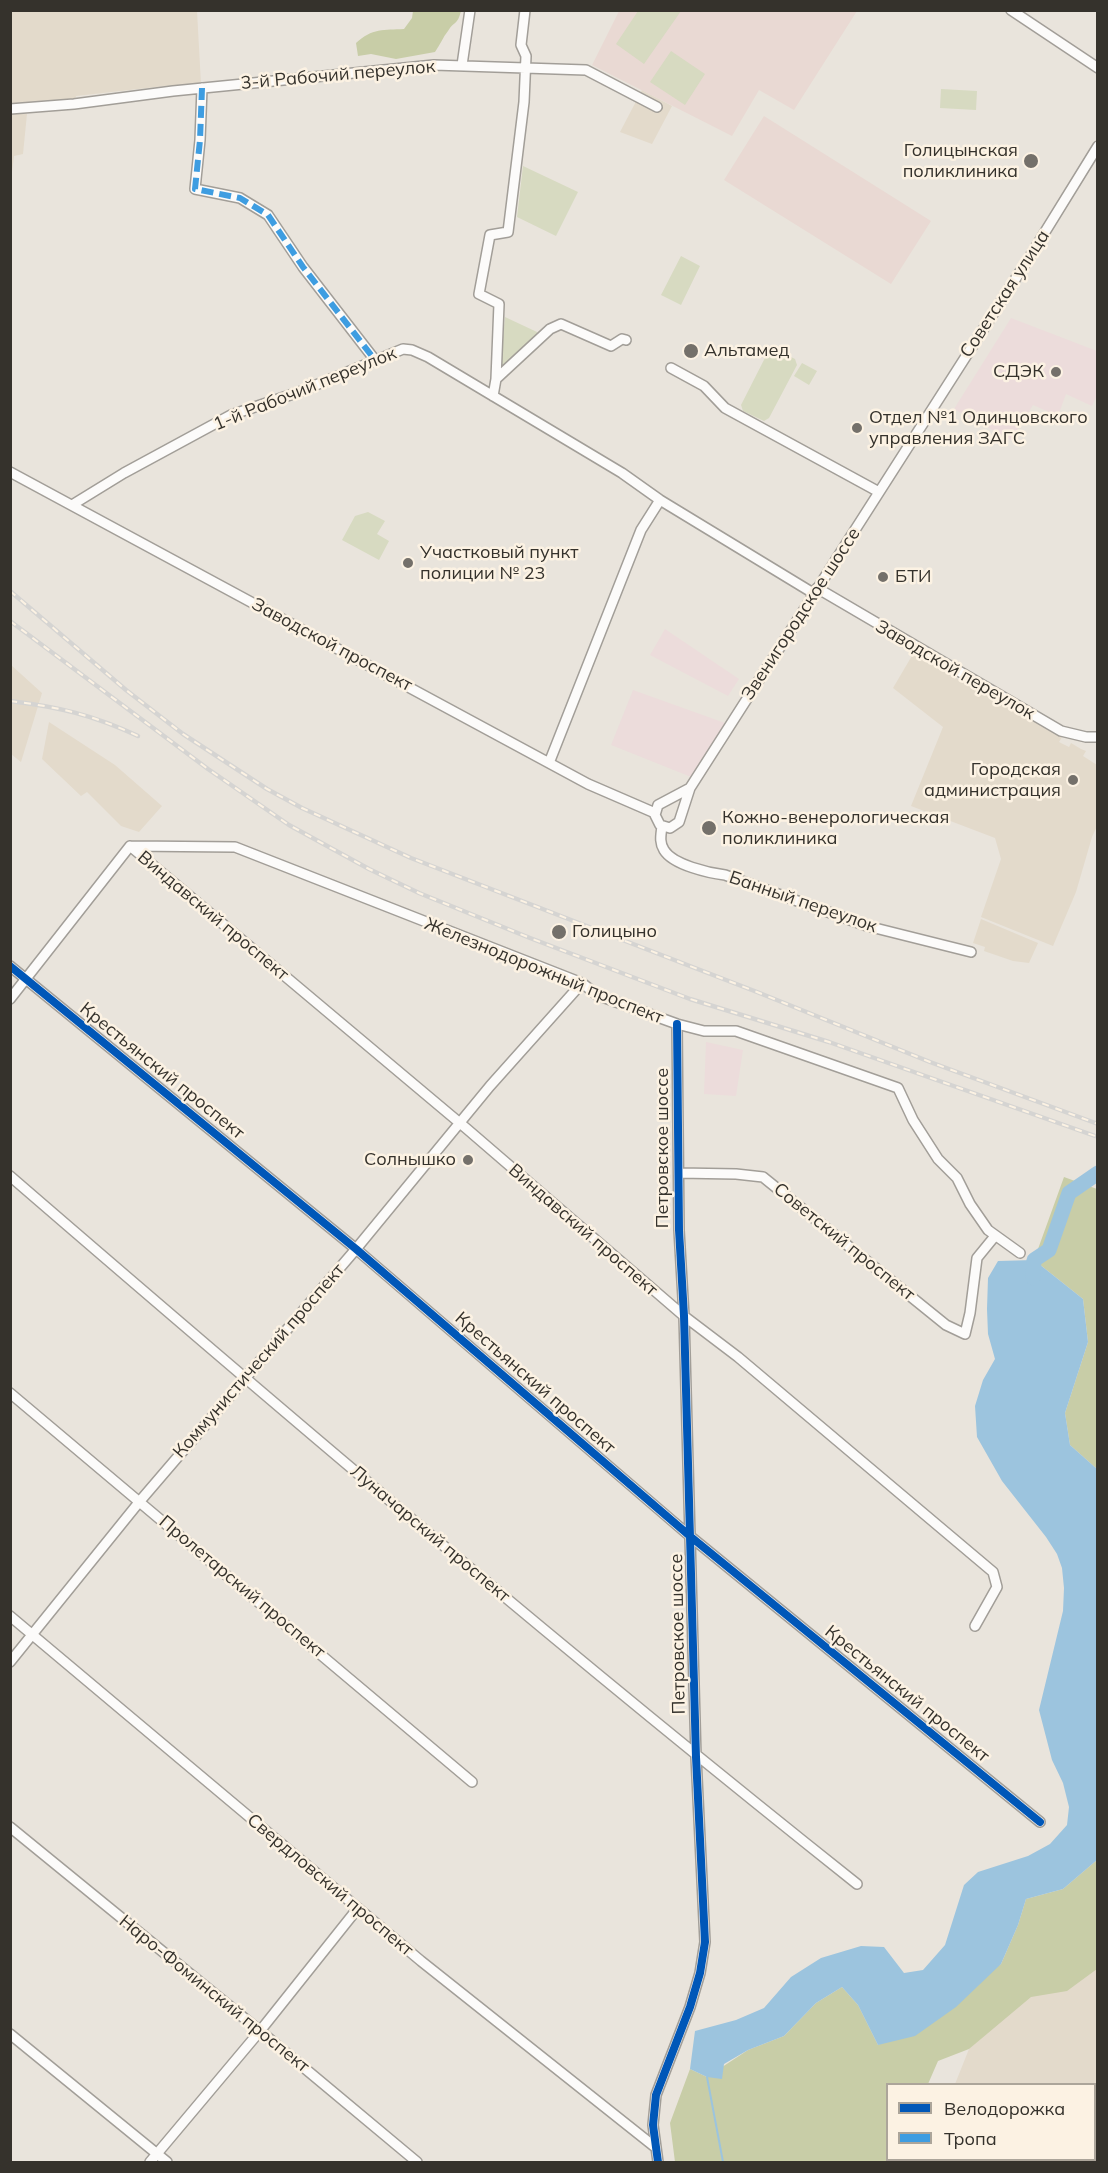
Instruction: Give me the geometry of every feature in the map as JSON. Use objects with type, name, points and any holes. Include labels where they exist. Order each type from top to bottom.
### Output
[{"type":"street","points":[[462,65],[470,10]]},
{"type":"street","points":[[494,396],[499,304],[479,294],[490,235],[508,232],[524,102],[526,56],[521,45],[525,10]]},
{"type":"street","points":[[1011,10],[1098,68]]},
{"type":"street","name":"3-й Рабочий переулок","points":[[10,109],[434,64],[586,70],[657,107]]},
{"type":"street","points":[[202,88],[195,189],[240,198],[268,215],[303,267],[375,360]]},
{"type":"street","name":"Советская улица","points":[[911,440],[1026,263],[1098,146]]},
{"type":"street","points":[[496,379],[550,329],[561,324],[611,346],[622,339],[626,340]]},
{"type":"street","name":"1-й Рабочий переулок","points":[[72,505],[124,473],[231,415],[299,392],[403,349],[412,350],[494,396],[622,473],[660,500],[815,591]]},
{"type":"street","points":[[671,368],[704,386],[725,408],[879,492]]},
{"type":"street","name":"Звенигородское шоссе","points":[[690,788],[911,440]]},
{"type":"street","name":"Заводской проспект","points":[[10,472],[549,763],[605,792],[655,813]]},
{"type":"street","points":[[549,763],[641,530],[660,500]]},
{"type":"street","name":"Заводской переулок","points":[[815,591],[1060,731],[1086,737],[1098,736]]},
{"type":"street","points":[[690,788],[680,820],[670,828],[662,826],[656,820],[655,813],[658,805],[690,788]]},
{"type":"street","points":[[668,801],[677,804],[682,814]]},
{"type":"street","name":"Банный переулок","points":[[662,826],[660,840],[665,852],[673,859],[702,871],[726,875],[867,926],[971,952]]},
{"type":"street","points":[[10,999],[130,846]]},
{"type":"street","name":"Железнодорожный проспект","points":[[130,846],[235,847],[582,983],[597,994],[677,1024],[704,1031],[736,1031],[898,1088],[913,1120],[938,1159],[957,1178],[970,1204],[995,1236],[1020,1253]]},
{"type":"street","name":"Виндавский проспект","points":[[130,846],[684,1316],[738,1357],[993,1572],[997,1587],[975,1626]]},
{"type":"street","name":"Крестьянский проспект","points":[[10,966],[356,1249],[691,1537],[1040,1822]]},
{"type":"street","name":"Коммунистический проспект","points":[[10,1662],[243,1378],[356,1249],[459,1123],[582,983]]},
{"type":"street","name":"Петровское шоссе","points":[[658,2163],[653,2125],[656,2095],[690,2007],[700,1973],[705,1942],[696,1757],[684,1316],[679,1230],[677,1024]]},
{"type":"street","name":"Советский проспект","points":[[679,1173],[763,1177],[946,1325],[964,1334],[970,1313],[977,1258],[995,1236]]},
{"type":"street","name":"Луначарский проспект","points":[[10,1176],[243,1378],[696,1757],[857,1884]]},
{"type":"street","name":"Пролетарский проспект","points":[[10,1393],[472,1782]]},
{"type":"street","name":"Свердловский проспект","points":[[10,1616],[421,1961],[655,2147]]},
{"type":"street","name":"Наро-Фоминский проспект","points":[[10,1827],[260,2031],[417,2163]]},
{"type":"street","points":[[150,2163],[260,2031],[358,1908]]},
{"type":"street","points":[[10,2034],[167,2163]]},
{"type":"shaded area","points":[[10,11],[197,11],[201,84],[76,96],[74,104],[11,109]]},
{"type":"shaded area","points":[[619,11],[857,11],[794,110],[759,90],[732,136],[592,65]]},
{"type":"shaded area","points":[[642,90],[672,106],[652,144],[620,132]]},
{"type":"shaded area","points":[[10,112],[27,114],[23,154],[14,156],[12,172],[10,172]]},
{"type":"shaded area","points":[[764,116],[931,221],[891,284],[724,180]]},
{"type":"shaded area","points":[[1011,318],[1097,351],[1098,393],[1092,406],[1066,394],[1058,416],[1033,405],[1011,440],[954,409]]},
{"type":"shaded area","points":[[665,629],[739,679],[728,696],[650,655]]},
{"type":"shaded area","points":[[913,654],[1062,737],[1059,742],[1069,747],[1071,743],[1086,751],[1083,756],[1097,765],[1097,826],[1076,892],[1053,946],[981,917],[1001,859],[995,838],[911,806],[943,727],[893,688]]},
{"type":"shaded area","points":[[11,665],[42,693],[21,762],[11,754]]},
{"type":"shaded area","points":[[633,690],[725,723],[691,777],[611,745]]},
{"type":"shaded area","points":[[49,722],[115,765],[162,806],[139,832],[121,826],[87,792],[81,796],[42,759]]},
{"type":"shaded area","points":[[981,919],[1038,943],[1029,963],[1013,961],[984,951],[985,947],[973,943]]},
{"type":"shaded area","points":[[706,1042],[743,1050],[736,1096],[704,1094]]},
{"type":"shaded area","points":[[1097,1923],[1097,2162],[926,2162],[1096,2161],[1096,2083],[955,2083],[969,2049]]},
{"type":"green space","points":[[413,11],[461,11],[457,21],[446,33],[435,52],[396,59],[371,54],[358,56],[356,43],[362,38],[378,31],[404,29],[412,18]]},
{"type":"green space","points":[[638,11],[681,11],[644,64],[616,44]]},
{"type":"green space","points":[[671,51],[705,74],[685,105],[650,82]]},
{"type":"green space","points":[[941,89],[977,91],[976,110],[940,108]]},
{"type":"green space","points":[[523,166],[578,192],[556,236],[517,217]]},
{"type":"green space","points":[[681,256],[700,266],[681,305],[661,295]]},
{"type":"green space","points":[[505,317],[537,332],[537,338],[503,370],[500,368]]},
{"type":"green space","points":[[775,349],[795,359],[797,365],[769,418],[764,421],[743,411],[741,405],[768,352]]},
{"type":"green space","points":[[802,363],[817,371],[809,385],[794,376]]},
{"type":"green space","points":[[368,512],[385,521],[377,534],[389,541],[379,560],[342,540],[355,516]]},
{"type":"green space","points":[[1064,1177],[1097,1189],[1097,1469],[1070,1445],[1065,1413],[1088,1342],[1083,1299],[1034,1260]]},
{"type":"green space","points":[[1097,1860],[1097,1969],[1067,1991],[1031,1997],[969,2049],[938,2061],[928,2083],[886,2083],[886,2161],[893,2162],[675,2162],[670,2123],[690,2069],[707,2077],[748,2050],[784,2036],[816,2003],[842,1987],[858,2005],[878,2045],[1001,1964],[1018,1925],[1026,1899],[1063,1889]]},
{"type":"water","points":[[1034,1260],[1083,1299],[1088,1342],[1065,1413],[1070,1445],[1097,1469],[1097,1860],[1063,1889],[1026,1899],[1018,1925],[1001,1964],[956,2007],[915,2036],[878,2045],[858,2005],[842,1987],[816,2003],[784,2036],[748,2050],[724,2064],[722,2079],[707,2077],[690,2069],[695,2031],[736,2020],[764,2008],[791,1977],[821,1958],[861,1946],[884,1947],[904,1973],[923,1970],[945,1945],[964,1885],[978,1872],[1028,1856],[1050,1844],[1067,1825],[1069,1807],[1063,1783],[1052,1760],[1039,1710],[1063,1611],[1062,1568],[1057,1554],[1046,1537],[1002,1481],[977,1437],[975,1406],[983,1380],[995,1359],[988,1334],[988,1278],[998,1261]]},
{"type":"waterway","points":[[1033,1278],[1034,1260],[1049,1250],[1069,1193],[1098,1173]]},
{"type":"waterway","points":[[707,2077],[723,2162]]},
{"type":"railway","points":[[10,591],[126,690],[183,734],[267,789],[302,808],[411,858],[757,992],[930,1062],[1098,1124]]},
{"type":"railway","points":[[10,621],[208,769],[289,825],[369,869],[419,893],[690,999],[829,1042],[1098,1137]]},
{"type":"railway","points":[[10,701],[76,713],[138,736]]},
{"type":"marked path","points":[[202,88],[195,189],[240,198],[268,215],[303,267],[375,360]]},
{"type":"cycle path","points":[[10,966],[356,1249],[691,1537],[1040,1822]]},
{"type":"cycle path","points":[[658,2162],[653,2125],[656,2095],[690,2007],[700,1973],[705,1942],[696,1757],[684,1316],[679,1230],[677,1024]]},
{"type":"place","name":"Голицынская поликлиника","points":[[1031,161]]},
{"type":"place","name":"Альтамед","points":[[691,351]]},
{"type":"place","name":"СДЭК","points":[[1056,372]]},
{"type":"place","name":"Отдел №1 Одинцовского управления ЗАГС","points":[[857,428]]},
{"type":"place","name":"Участковый пункт полиции № 23","points":[[408,563]]},
{"type":"place","name":"БТИ","points":[[883,577]]},
{"type":"place","name":"Городская администрация","points":[[1073,780]]},
{"type":"place","name":"Кожно-венерологическая поликлиника","points":[[709,828]]},
{"type":"place","name":"Голицыно","points":[[559,932]]},
{"type":"place","name":"Солнышко","points":[[468,1160]]}]
